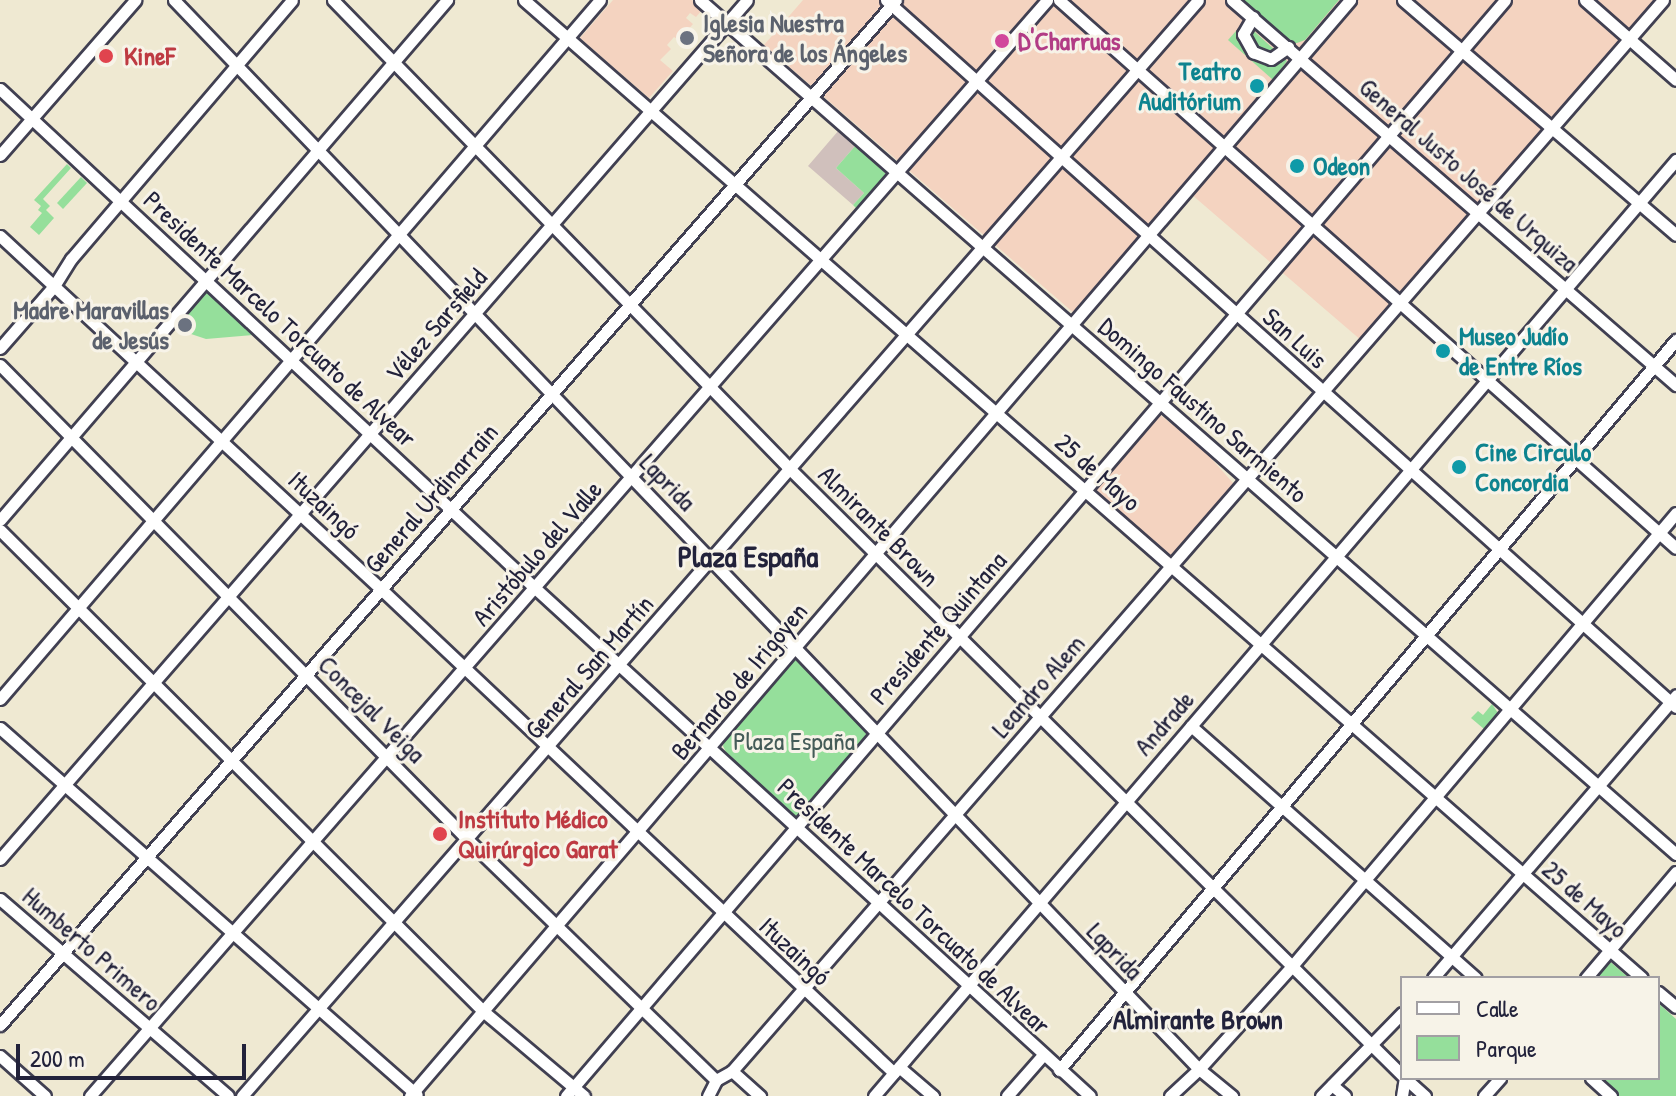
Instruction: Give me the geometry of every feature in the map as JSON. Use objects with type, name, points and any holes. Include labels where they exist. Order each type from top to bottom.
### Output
[{"type":"street","points":[[0,155],[135,0]]},
{"type":"street","name":"Laprida","points":[[174,0],[1199,1069],[1232,1096]]},
{"type":"street","points":[[0,348],[54,286],[71,259],[292,0]]},
{"type":"street","name":"Almirante Brown","points":[[333,0],[791,470],[1400,1073]]},
{"type":"street","points":[[0,520],[447,0]]},
{"type":"street","name":"25 de Mayo","points":[[524,0],[1640,976]]},
{"type":"street","points":[[0,699],[600,0]]},
{"type":"street","name":"Domingo Faustino Sarmiento","points":[[700,0],[1676,854]]},
{"type":"street","name":"Vélez Sarsfield","points":[[0,859],[747,0]]},
{"type":"street","name":"Aristóbulo del Valle","points":[[90,1096],[1047,0]]},
{"type":"street","points":[[1059,0],[1676,548]]},
{"type":"street","name":"General San Martín","points":[[242,1096],[713,560],[1198,0]]},
{"type":"street","name":"General Justo José de Urquiza","points":[[1232,0],[1676,385]]},
{"type":"street","name":"Bernardo de Irigoyen","points":[[413,1095],[1350,0]]},
{"type":"street","points":[[1403,0],[1676,235]]},
{"type":"street","name":"Presidente Quintana","points":[[570,1091],[1505,0]]},
{"type":"street","points":[[1585,0],[1676,80]]},
{"type":"street","name":"Leandro Alem","points":[[716,1080],[732,1071],[804,989],[1663,0]]},
{"type":"street","name":"San Luis","points":[[891,2],[1498,549],[1674,701]]},
{"type":"street","name":"General Urdinarrain","points":[[0,1025],[891,2]]},
{"type":"street","points":[[1253,17],[1243,34],[1253,52],[1271,59],[1288,47]]},
{"type":"street","name":"Presidente Marcelo Torcuato de Alvear","points":[[0,89],[372,432],[535,588],[1090,1096]]},
{"type":"street","name":"Andrade","points":[[874,1096],[1676,160]]},
{"type":"street","name":"Ituzaingó","points":[[0,236],[223,441],[804,989],[896,1070],[933,1096]]},
{"type":"street","points":[[1059,1070],[1676,340]]},
{"type":"street","name":"Concejal Veiga","points":[[0,365],[468,840],[716,1080]]},
{"type":"street","points":[[1170,1096],[1199,1069],[1292,966],[1676,513]]},
{"type":"street","points":[[0,530],[483,1011],[570,1091],[584,1096]]},
{"type":"street","points":[[1435,976],[1674,701]]},
{"type":"street","points":[[1191,726],[1474,976]]},
{"type":"street","points":[[0,728],[413,1095]]},
{"type":"street","points":[[1588,976],[1676,872]]},
{"type":"street","name":"Humberto Primero","points":[[0,899],[228,1096]]},
{"type":"street","points":[[1660,994],[1676,1007]]},
{"type":"street","points":[[1321,1096],[1400,1015]]},
{"type":"street","points":[[1007,1096],[1043,1055]]},
{"type":"street","points":[[0,1056],[45,1096]]},
{"type":"street","points":[[732,1071],[760,1096]]},
{"type":"street","points":[[708,1096],[716,1080]]},
{"type":"street","name":"Almirante Brown","points":[[1407,1080],[1425,1096]]},
{"type":"street","points":[[1484,1096],[1498,1080]]},
{"type":"street","points":[[1593,1080],[1611,1096]]},
{"type":"street","points":[[1332,1085],[1345,1096]]},
{"type":"shaded area","points":[[613,0],[692,0],[703,9],[696,17],[690,13],[686,18],[693,24],[679,40],[674,37],[667,45],[671,49],[660,60],[673,71],[649,98],[580,38]]},
{"type":"shaded area","points":[[803,0],[1656,0],[1362,341],[1184,188],[1075,314],[764,45]]},
{"type":"shaded area","points":[[839,130],[856,145],[836,168],[864,193],[853,205],[808,166]]},
{"type":"shaded area","points":[[1159,414],[1200,446],[1234,484],[1171,556],[1166,556],[1092,489]]},
{"type":"green space","points":[[1240,0],[1339,0],[1305,40],[1289,43]]},
{"type":"green space","points":[[1244,22],[1287,61],[1273,80],[1228,40]]},
{"type":"green space","points":[[856,145],[888,176],[858,210],[853,205],[864,193],[836,168]]},
{"type":"green space","points":[[67,164],[71,168],[43,199],[50,206],[46,210],[54,218],[39,235],[30,227],[42,213],[38,210],[41,206],[34,200]]},
{"type":"green space","points":[[81,177],[87,183],[63,209],[57,203]]},
{"type":"green space","points":[[208,288],[253,335],[206,339],[185,332],[176,324]]},
{"type":"green space","name":"Plaza España","points":[[798,659],[807,663],[865,725],[867,735],[859,750],[804,814],[795,817],[729,758],[723,746],[726,736],[789,663]]},
{"type":"green space","points":[[1492,704],[1498,713],[1484,729],[1471,718],[1478,711],[1483,715]]},
{"type":"green space","points":[[1608,960],[1627,976],[1588,976]]},
{"type":"green space","points":[[1660,1005],[1676,1019],[1676,1096],[1619,1096],[1600,1080],[1660,1080]]},
{"type":"place","name":"Iglesia Nuestra Señora de los Ángeles","points":[[687,38]]},
{"type":"place","name":"D'Charruas","points":[[1002,41]]},
{"type":"place","name":"KineF","points":[[106,56]]},
{"type":"place","name":"Teatro Auditórium","points":[[1257,86]]},
{"type":"place","name":"Odeon","points":[[1297,166]]},
{"type":"place","name":"Madre Maravillas de Jesús","points":[[185,325]]},
{"type":"place","name":"Museo Judío de Entre Ríos","points":[[1443,351]]},
{"type":"place","name":"Cine Circulo Concordia","points":[[1459,467]]},
{"type":"place","name":"Instituto Médico Quirúrgico Garat","points":[[440,834]]},
{"type":"district","name":"Plaza España","points":[[748,556]]},
{"type":"district","name":"Almirante Brown","points":[[1198,1019]]}]
